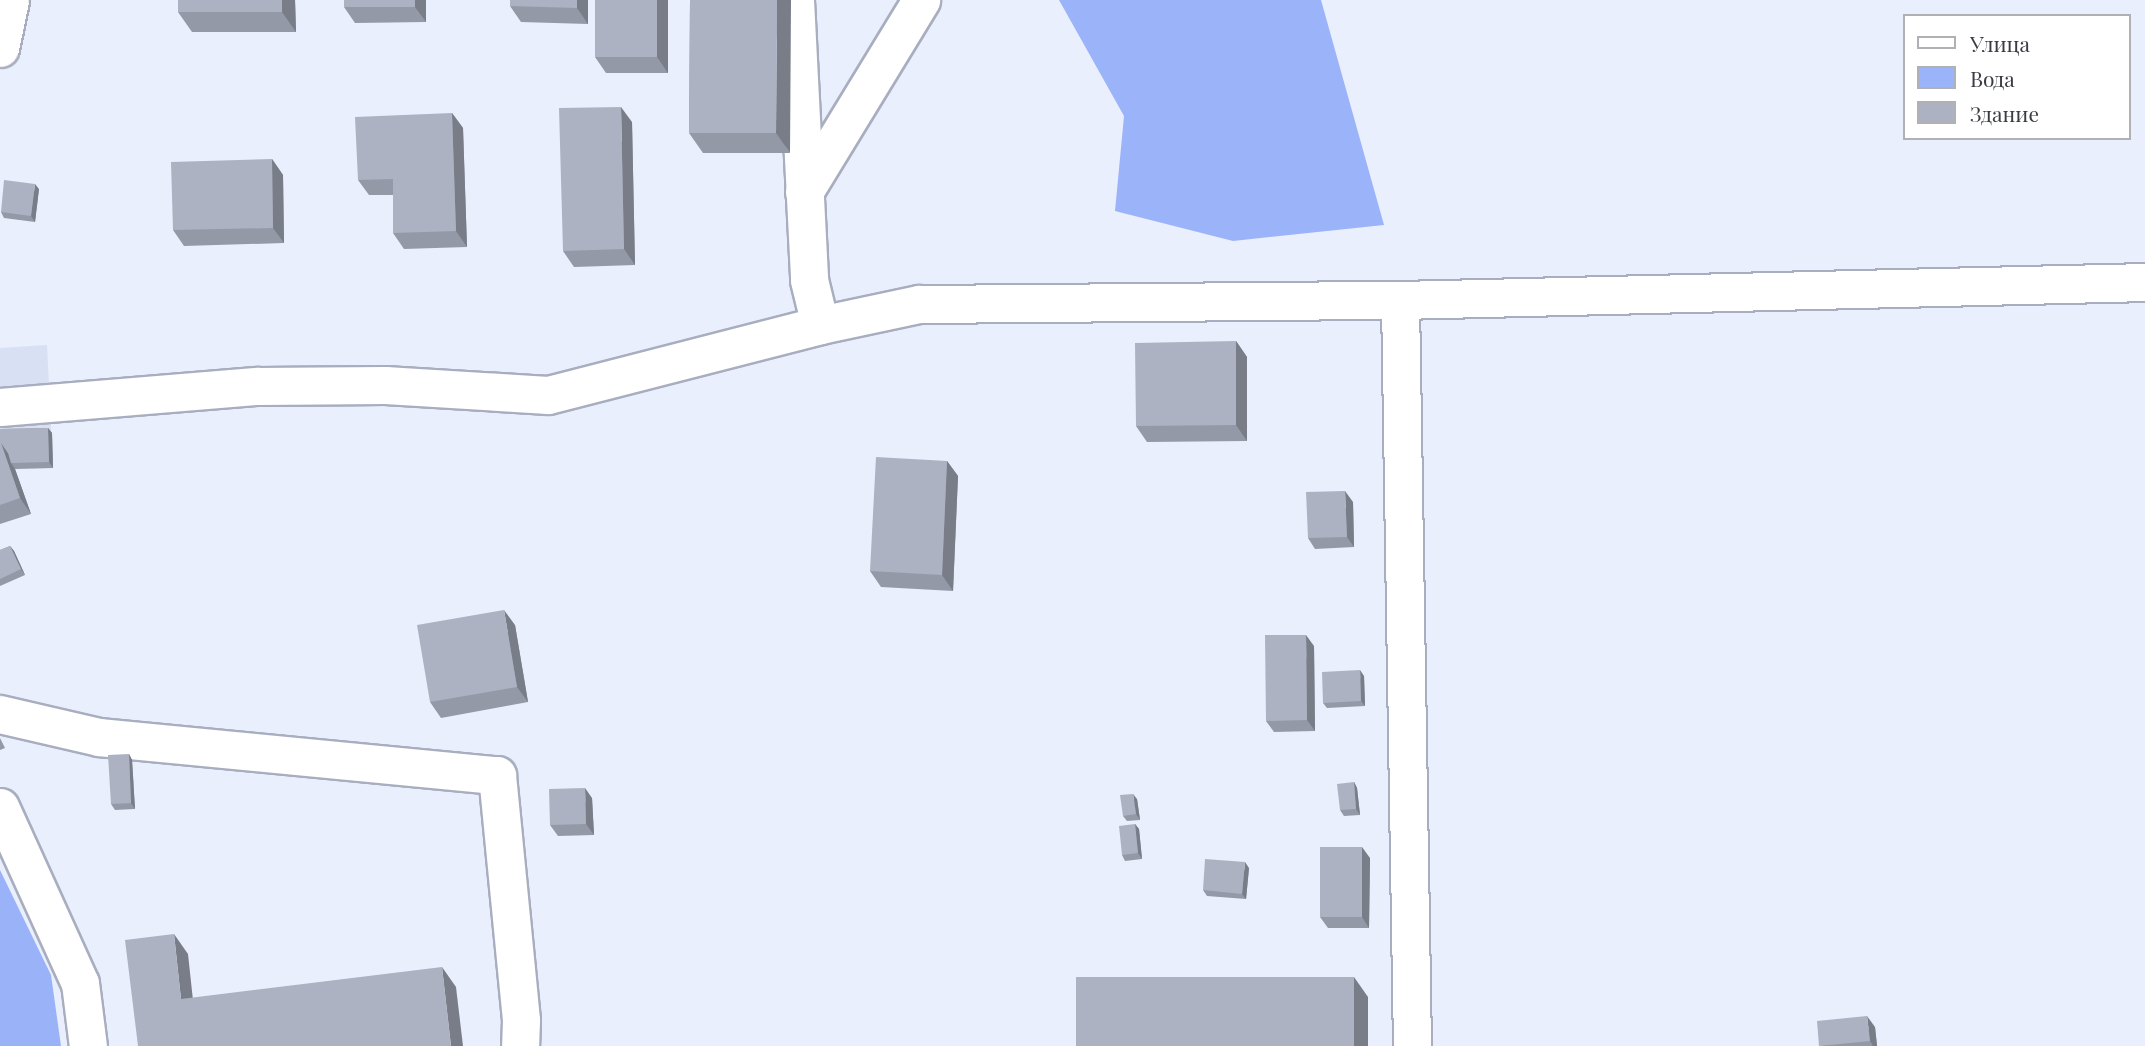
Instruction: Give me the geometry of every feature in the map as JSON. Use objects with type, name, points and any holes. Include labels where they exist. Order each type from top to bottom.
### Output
[{"type":"street","points":[[0,48],[10,0]]},
{"type":"street","points":[[795,0],[808,280],[820,325]]},
{"type":"street","points":[[804,192],[921,0]]},
{"type":"street","points":[[0,407],[258,386],[385,386],[548,395],[820,325],[919,304],[1400,300],[2145,282]]},
{"type":"street","points":[[1400,300],[1412,1046]]},
{"type":"street","points":[[0,714],[99,737],[497,775],[521,1020],[520,1046]]},
{"type":"street","points":[[0,807],[80,983],[88,1046]]},
{"type":"shaded area","points":[[47,345],[53,468],[0,469],[0,348]]},
{"type":"shaded area","points":[[0,870],[51,975],[61,1046],[0,1046]]},
{"type":"water","points":[[1059,0],[1321,0],[1384,225],[1233,241],[1115,211],[1124,116]]},
{"type":"building","points":[[178,0],[282,0],[282,12],[178,12]]},
{"type":"building","points":[[344,0],[415,0],[415,7],[344,7]]},
{"type":"building","points":[[510,0],[577,0],[577,8],[510,6]]},
{"type":"building","points":[[595,0],[657,0],[657,57],[595,57]]},
{"type":"building","points":[[690,0],[777,0],[776,133],[689,133]]},
{"type":"building","points":[[621,107],[624,249],[563,251],[559,108]]},
{"type":"building","points":[[452,113],[456,231],[393,233],[393,179],[358,180],[355,117]]},
{"type":"building","points":[[272,159],[273,228],[173,230],[171,162]]},
{"type":"building","points":[[4,180],[35,184],[31,216],[1,212]]},
{"type":"building","points":[[1236,341],[1236,425],[1136,426],[1135,343]]},
{"type":"building","points":[[48,428],[49,462],[11,463],[8,453],[0,443],[0,429]]},
{"type":"building","points":[[0,443],[20,498],[0,505]]},
{"type":"building","points":[[876,457],[947,461],[942,575],[870,571]]},
{"type":"building","points":[[1345,491],[1347,537],[1308,538],[1306,492]]},
{"type":"building","points":[[10,546],[21,569],[0,579],[0,550]]},
{"type":"building","points":[[504,610],[517,687],[430,702],[417,625]]},
{"type":"building","points":[[1265,635],[1306,635],[1307,720],[1266,721]]},
{"type":"building","points":[[1360,670],[1361,701],[1323,703],[1322,672]]},
{"type":"building","points":[[129,754],[131,803],[111,804],[108,755]]},
{"type":"building","points":[[1354,782],[1356,809],[1340,810],[1337,784]]},
{"type":"building","points":[[585,788],[586,824],[550,825],[549,789]]},
{"type":"building","points":[[1133,794],[1136,814],[1123,816],[1120,795]]},
{"type":"building","points":[[1135,824],[1138,853],[1122,855],[1119,826]]},
{"type":"building","points":[[1320,847],[1362,847],[1362,917],[1320,917]]},
{"type":"building","points":[[1205,859],[1245,862],[1242,894],[1203,890]]},
{"type":"building","points":[[174,934],[181,999],[442,967],[451,1046],[138,1046],[125,940]]},
{"type":"building","points":[[1076,977],[1354,977],[1354,1046],[1076,1046]]},
{"type":"building","points":[[1867,1016],[1870,1041],[1819,1046],[1817,1021]]}]
